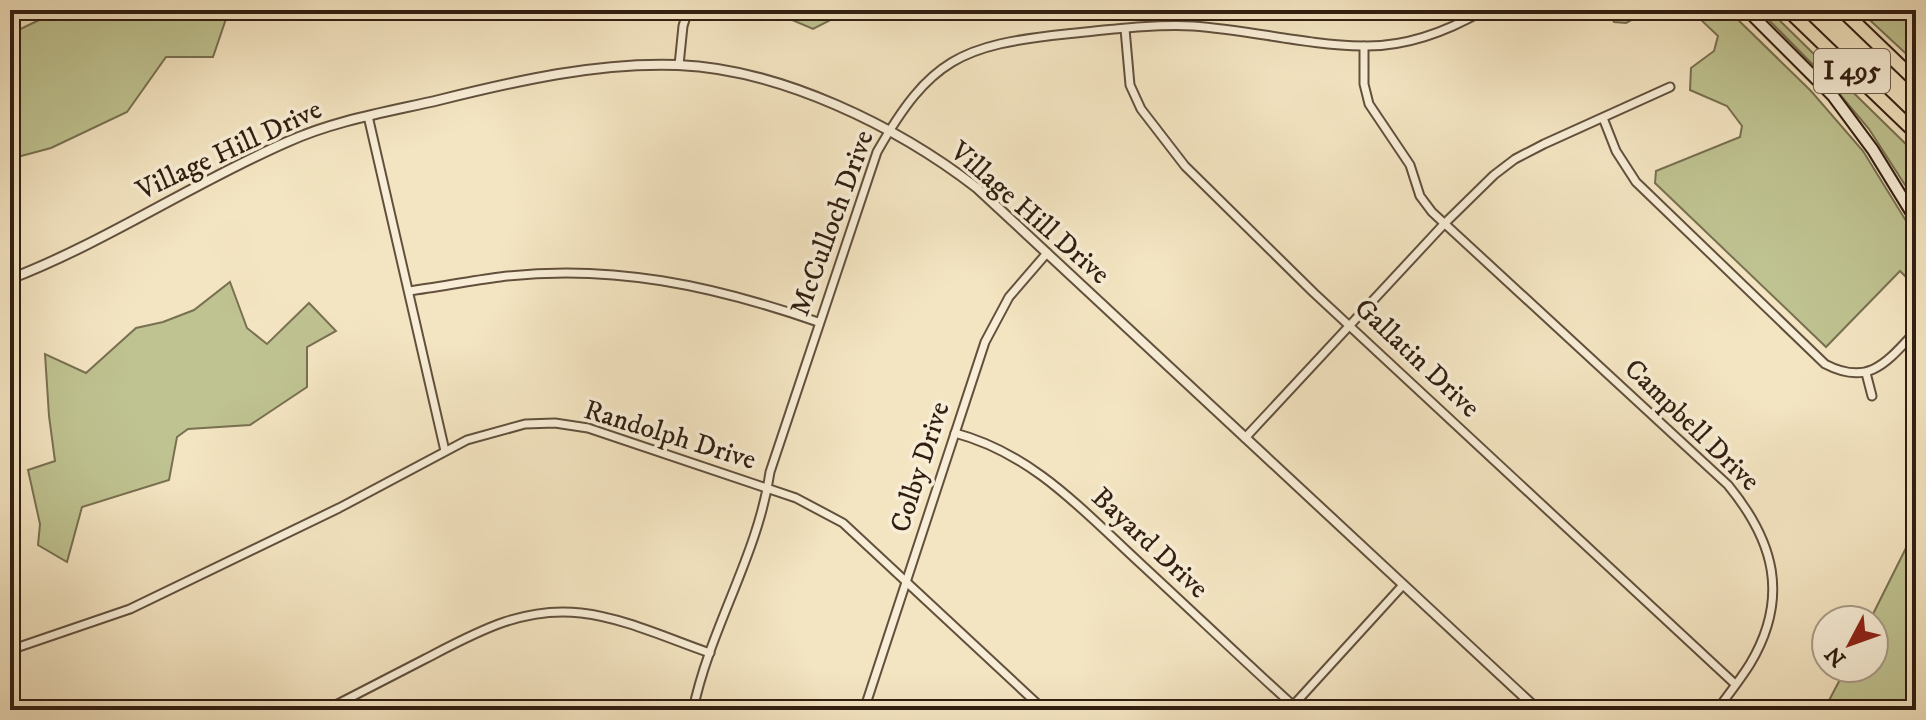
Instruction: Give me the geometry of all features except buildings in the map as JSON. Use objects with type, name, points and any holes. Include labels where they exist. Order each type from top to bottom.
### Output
[{"type":"highway","name":"I 495","points":[[1788,10],[1916,133]]},
{"type":"highway","name":"I 495","points":[[1842,10],[1916,81]]},
{"type":"highway","points":[[1880,98],[1916,142]]},
{"type":"main road","points":[[1747,10],[1833,96],[1873,150],[1916,220]]},
{"type":"main road","points":[[1908,10],[1916,18]]},
{"type":"street","points":[[679,65],[688,10]]},
{"type":"street","name":"McCulloch Drive","points":[[693,710],[710,653],[765,505],[770,472],[877,152],[914,93],[941,69],[987,45],[1125,29],[1192,26],[1364,46],[1427,36],[1484,10]]},
{"type":"street","name":"Gallatin Drive","points":[[1125,29],[1130,85],[1141,109],[1185,166],[1214,197],[1735,684]]},
{"type":"street","name":"Campbell Drive","points":[[1364,46],[1362,66],[1369,104],[1410,165],[1420,196],[1432,212],[1728,485],[1750,512],[1766,544],[1773,592],[1762,639],[1750,664],[1717,710]]},
{"type":"street","name":"Village Hill Drive","points":[[10,279],[267,151],[331,125],[530,78],[619,68],[679,65],[785,85],[888,131],[948,165],[977,188],[1538,710]]},
{"type":"street","points":[[1245,438],[1474,192],[1515,159],[1670,87]]},
{"type":"street","points":[[368,116],[445,451]]},
{"type":"street","points":[[1603,118],[1616,151],[1636,182],[1825,364],[1844,374],[1866,373],[1883,365],[1916,331]]},
{"type":"street","name":"Colby Drive","points":[[864,710],[985,342],[996,318],[1026,275],[1047,253]]},
{"type":"street","points":[[409,291],[501,277],[615,274],[696,285],[734,294],[818,322]]},
{"type":"street","points":[[1866,373],[1872,396]]},
{"type":"street","name":"Randolph Drive","points":[[10,650],[130,609],[176,589],[467,440],[525,424],[555,423],[598,431],[796,498],[843,523],[1044,710]]},
{"type":"street","name":"Bayard Drive","points":[[955,433],[1011,454],[1061,490],[1293,709]]},
{"type":"street","points":[[1293,709],[1403,585]]},
{"type":"street","points":[[326,710],[491,625],[525,614],[554,611],[583,613],[710,653]]},
{"type":"street","points":[[10,687],[17,710]]},
{"type":"green space","points":[[60,10],[229,10],[213,57],[166,57],[127,112],[51,148],[10,159],[10,34]]},
{"type":"green space","points":[[769,10],[850,10],[813,29]]},
{"type":"green space","points":[[1607,10],[1650,10],[1626,23],[1614,22]]},
{"type":"green space","points":[[1686,10],[1728,10],[1811,91],[1863,151],[1916,237],[1916,287],[1900,271],[1826,347],[1655,183],[1656,171],[1740,137],[1742,126],[1727,106],[1690,90],[1691,68],[1714,51],[1718,36],[1696,15]]},
{"type":"green space","points":[[1759,10],[1769,10],[1916,154],[1916,202],[1869,129],[1826,78]]},
{"type":"green space","points":[[1859,10],[1899,10],[1916,26],[1916,63]]},
{"type":"green space","points":[[230,282],[247,328],[267,344],[309,303],[336,331],[307,347],[307,387],[250,425],[188,429],[177,437],[169,480],[82,507],[67,562],[38,545],[40,524],[28,470],[55,461],[45,354],[86,373],[136,328],[194,310]]},
{"type":"green space","points":[[1916,528],[1916,710],[1824,710],[1838,684],[1890,684],[1890,604],[1878,604]]}]
